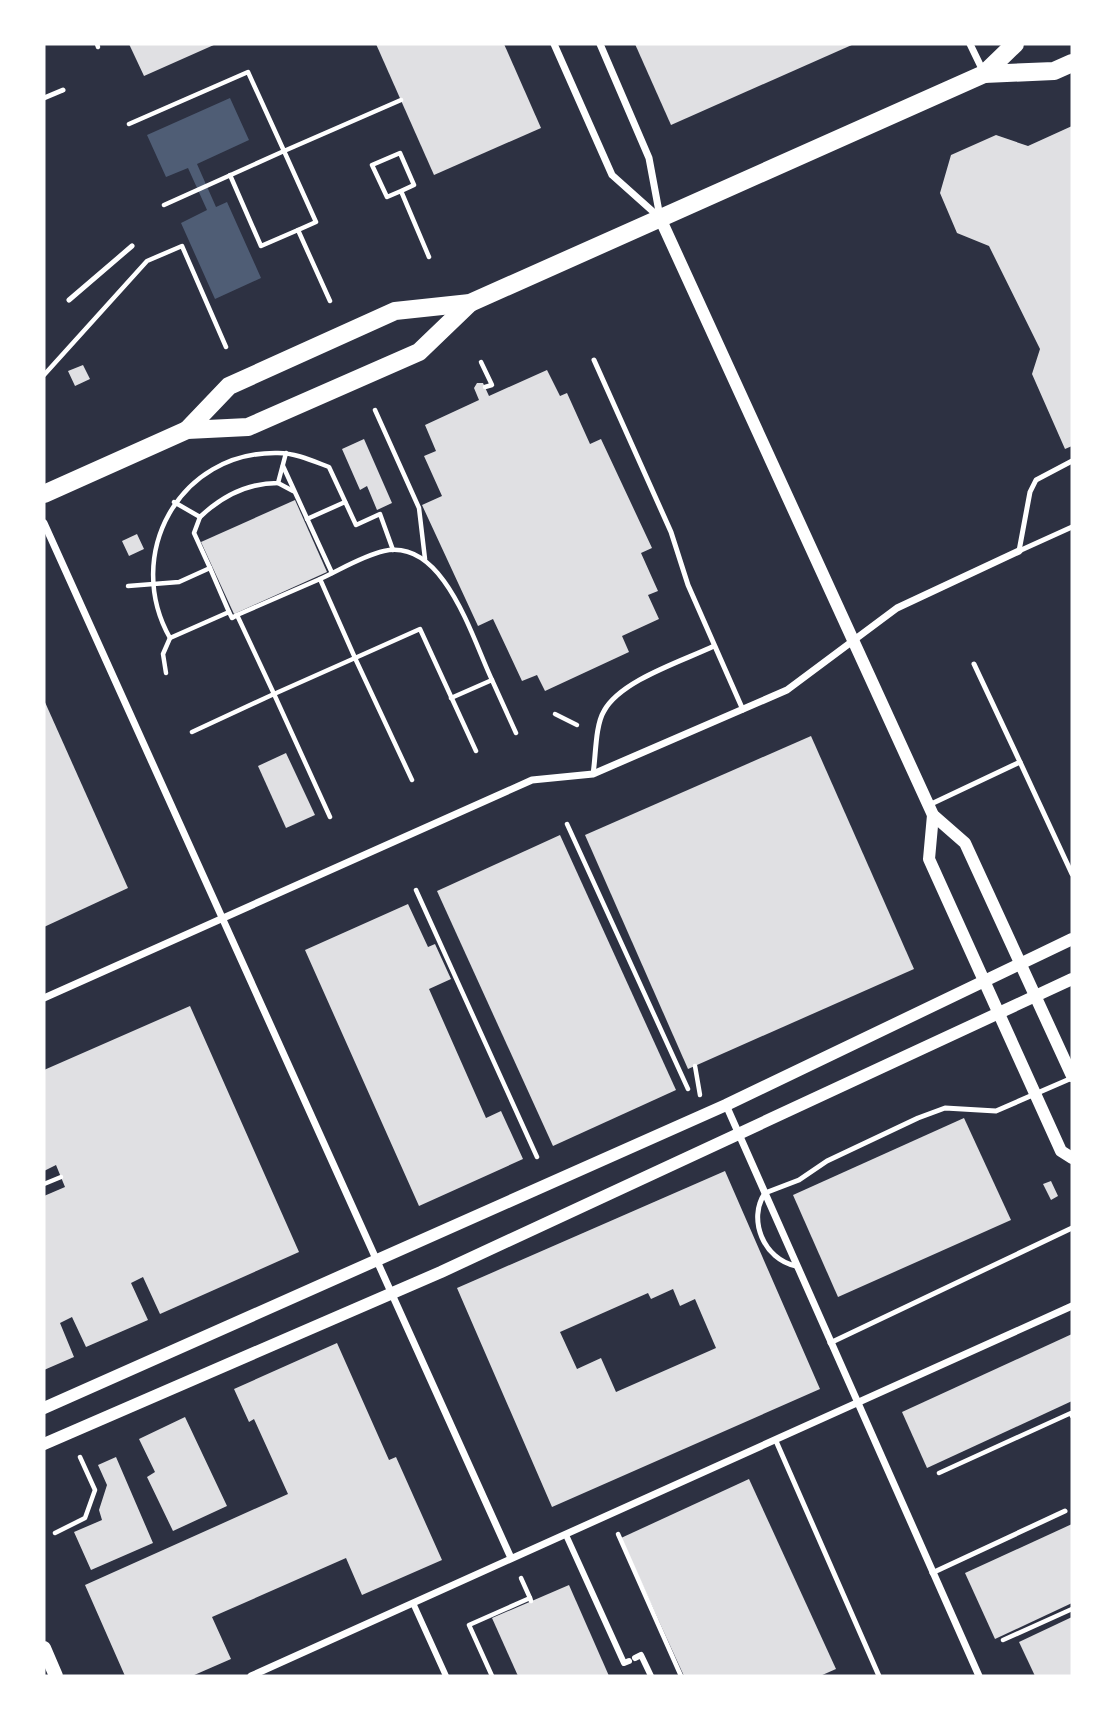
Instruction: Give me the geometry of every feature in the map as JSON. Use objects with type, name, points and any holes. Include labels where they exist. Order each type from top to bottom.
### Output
[{"type":"main road","points":[[187,430],[229,386],[241,380],[396,311],[470,303],[984,74],[1015,44]]},
{"type":"main road","points":[[984,74],[1054,71],[1072,63]]},
{"type":"main road","points":[[44,494],[187,430],[248,427],[419,352],[470,303]]},
{"type":"main road","points":[[44,1648],[56,1676]]},
{"type":"street","points":[[554,44],[612,175],[660,218]]},
{"type":"street","points":[[600,44],[649,158],[660,218],[931,810],[965,843],[1072,1077]]},
{"type":"street","points":[[970,44],[984,74]]},
{"type":"street","points":[[44,523],[511,1558]]},
{"type":"street","points":[[44,998],[532,780],[593,774],[787,690],[855,642],[897,608],[1019,551]]},
{"type":"street","points":[[931,810],[929,859],[982,982],[1061,1151],[1072,1158]]},
{"type":"street","points":[[44,1408],[726,1105],[1072,939]]},
{"type":"street","points":[[44,1444],[391,1294],[739,1136],[1072,979]]},
{"type":"street","points":[[726,1105],[979,1676]]},
{"type":"street","points":[[251,1676],[858,1405],[1072,1306]]},
{"type":"street","points":[[566,1535],[624,1663],[641,1655],[651,1676]]},
{"type":"street","points":[[413,1602],[446,1676]]},
{"type":"lane","points":[[44,98],[63,90]]},
{"type":"lane","points":[[69,300],[132,246]]},
{"type":"lane","points":[[594,360],[671,533],[688,585],[743,710]]},
{"type":"lane","points":[[1019,551],[1030,492],[1036,480],[1072,461]]},
{"type":"lane","points":[[1019,551],[1072,527]]},
{"type":"lane","points":[[593,774],[602,712],[614,697],[630,686],[715,646]]},
{"type":"lane","points":[[974,664],[1072,874]]},
{"type":"lane","points":[[931,810],[1020,762]]},
{"type":"lane","points":[[796,1265],[779,1259],[772,1253],[758,1225],[755,1211],[765,1193],[799,1180],[827,1161],[936,1111],[945,1108],[996,1111],[1035,1096],[1072,1077]]},
{"type":"lane","points":[[830,1343],[1072,1228]]},
{"type":"lane","points":[[776,1441],[879,1676]]},
{"type":"lane","points":[[932,1573],[1065,1511]]},
{"type":"path","points":[[129,124],[248,72],[316,222],[261,246],[230,175]]},
{"type":"path","points":[[164,205],[401,100]]},
{"type":"path","points":[[400,153],[414,185],[401,191],[387,197],[372,165],[400,153]]},
{"type":"path","points":[[401,191],[429,257]]},
{"type":"path","points":[[298,230],[330,301]]},
{"type":"path","points":[[44,375],[147,261],[182,246],[226,346]]},
{"type":"path","points":[[481,362],[492,384],[485,387]]},
{"type":"path","points":[[374,410],[419,508],[425,559]]},
{"type":"path","points":[[170,638],[155,601],[155,547],[174,502],[213,470],[233,460],[286,453],[329,467],[356,525],[380,514],[393,550]]},
{"type":"path","points":[[278,483],[286,453]]},
{"type":"path","points":[[283,466],[332,573]]},
{"type":"path","points":[[295,494],[278,483],[244,488],[220,500],[200,517],[194,533],[232,618],[382,551],[393,550],[425,559],[434,566],[450,591],[516,733]]},
{"type":"path","points":[[174,502],[200,517]]},
{"type":"path","points":[[307,519],[345,502]]},
{"type":"path","points":[[128,586],[179,582],[209,568]]},
{"type":"path","points":[[320,579],[412,780]]},
{"type":"path","points":[[166,673],[163,654],[170,638],[229,612]]},
{"type":"path","points":[[237,615],[330,817]]},
{"type":"path","points":[[192,732],[420,629],[476,751]]},
{"type":"path","points":[[451,698],[492,680]]},
{"type":"path","points":[[555,714],[577,725]]},
{"type":"path","points":[[567,824],[688,1089]]},
{"type":"path","points":[[416,890],[537,1157]]},
{"type":"path","points":[[44,1184],[61,1177]]},
{"type":"path","points":[[939,1473],[1071,1413],[1072,1416]]},
{"type":"path","points":[[55,1533],[85,1518],[94,1490],[79,1457]]},
{"type":"path","points":[[618,1534],[681,1676]]},
{"type":"path","points":[[492,1676],[469,1625],[530,1600],[521,1578]]},
{"type":"path","points":[[1003,1640],[1072,1609]]},
{"type":"water","points":[[230,98],[249,140],[197,164],[216,207],[227,202],[261,278],[215,299],[181,223],[207,210],[188,168],[166,177],[147,135]]},
{"type":"building","points":[[129,44],[216,44],[144,76]]},
{"type":"building","points":[[376,44],[504,44],[541,128],[434,175]]},
{"type":"building","points":[[635,44],[854,44],[671,125]]},
{"type":"building","points":[[1072,126],[1072,446],[1065,449],[1032,374],[1040,349],[989,246],[957,233],[940,193],[951,155],[996,135],[1028,146]]},
{"type":"building","points":[[83,365],[90,379],[75,386],[68,371]]},
{"type":"building","points":[[547,370],[560,396],[567,393],[590,444],[601,439],[652,548],[641,553],[658,591],[648,595],[659,619],[622,636],[629,652],[545,691],[537,675],[522,681],[493,619],[478,626],[422,505],[442,496],[424,456],[436,451],[425,425],[479,400],[474,388],[477,383],[483,383],[489,396]]},
{"type":"building","points":[[364,439],[392,503],[377,510],[367,486],[360,490],[342,449]]},
{"type":"building","points":[[295,500],[327,572],[234,614],[201,542]]},
{"type":"building","points":[[137,534],[144,549],[129,556],[122,541]]},
{"type":"building","points":[[44,700],[128,888],[44,927]]},
{"type":"building","points":[[811,736],[914,969],[688,1069],[585,835]]},
{"type":"building","points":[[286,753],[315,815],[286,828],[258,766]]},
{"type":"building","points":[[560,835],[676,1090],[553,1146],[437,891]]},
{"type":"building","points":[[408,904],[428,947],[435,944],[451,979],[429,989],[486,1118],[501,1111],[523,1159],[419,1206],[305,950]]},
{"type":"building","points":[[190,1006],[299,1252],[160,1314],[143,1277],[131,1283],[148,1320],[86,1347],[72,1317],[60,1323],[74,1357],[44,1370],[44,1196],[65,1187],[56,1165],[44,1171],[44,1070]]},
{"type":"building","points":[[964,1118],[1011,1220],[838,1297],[793,1195]]},
{"type":"building","points":[[725,1171],[820,1389],[552,1507],[457,1288]],"holes":[[[673,1289],[680,1306],[695,1299],[716,1348],[616,1392],[601,1358],[577,1369],[560,1332],[648,1293],[651,1299]]]},
{"type":"building","points":[[1051,1181],[1058,1196],[1051,1200],[1043,1184]]},
{"type":"building","points":[[1072,1334],[1072,1401],[927,1468],[902,1412]]},
{"type":"building","points":[[337,1343],[389,1460],[396,1457],[442,1560],[362,1595],[346,1558],[212,1617],[231,1659],[192,1676],[125,1676],[85,1585],[288,1494],[254,1419],[249,1422],[234,1389]]},
{"type":"building","points":[[185,1417],[227,1506],[173,1531],[147,1477],[155,1472],[139,1439]]},
{"type":"building","points":[[116,1457],[153,1543],[91,1570],[74,1532],[102,1520],[99,1510],[107,1485],[98,1465]]},
{"type":"building","points":[[749,1479],[836,1669],[820,1676],[684,1676],[621,1538]]},
{"type":"building","points":[[1072,1524],[1072,1603],[995,1639],[965,1573]]},
{"type":"building","points":[[569,1585],[609,1676],[518,1676],[492,1618]]},
{"type":"building","points":[[1072,1617],[1072,1676],[1035,1676],[1019,1642]]}]
